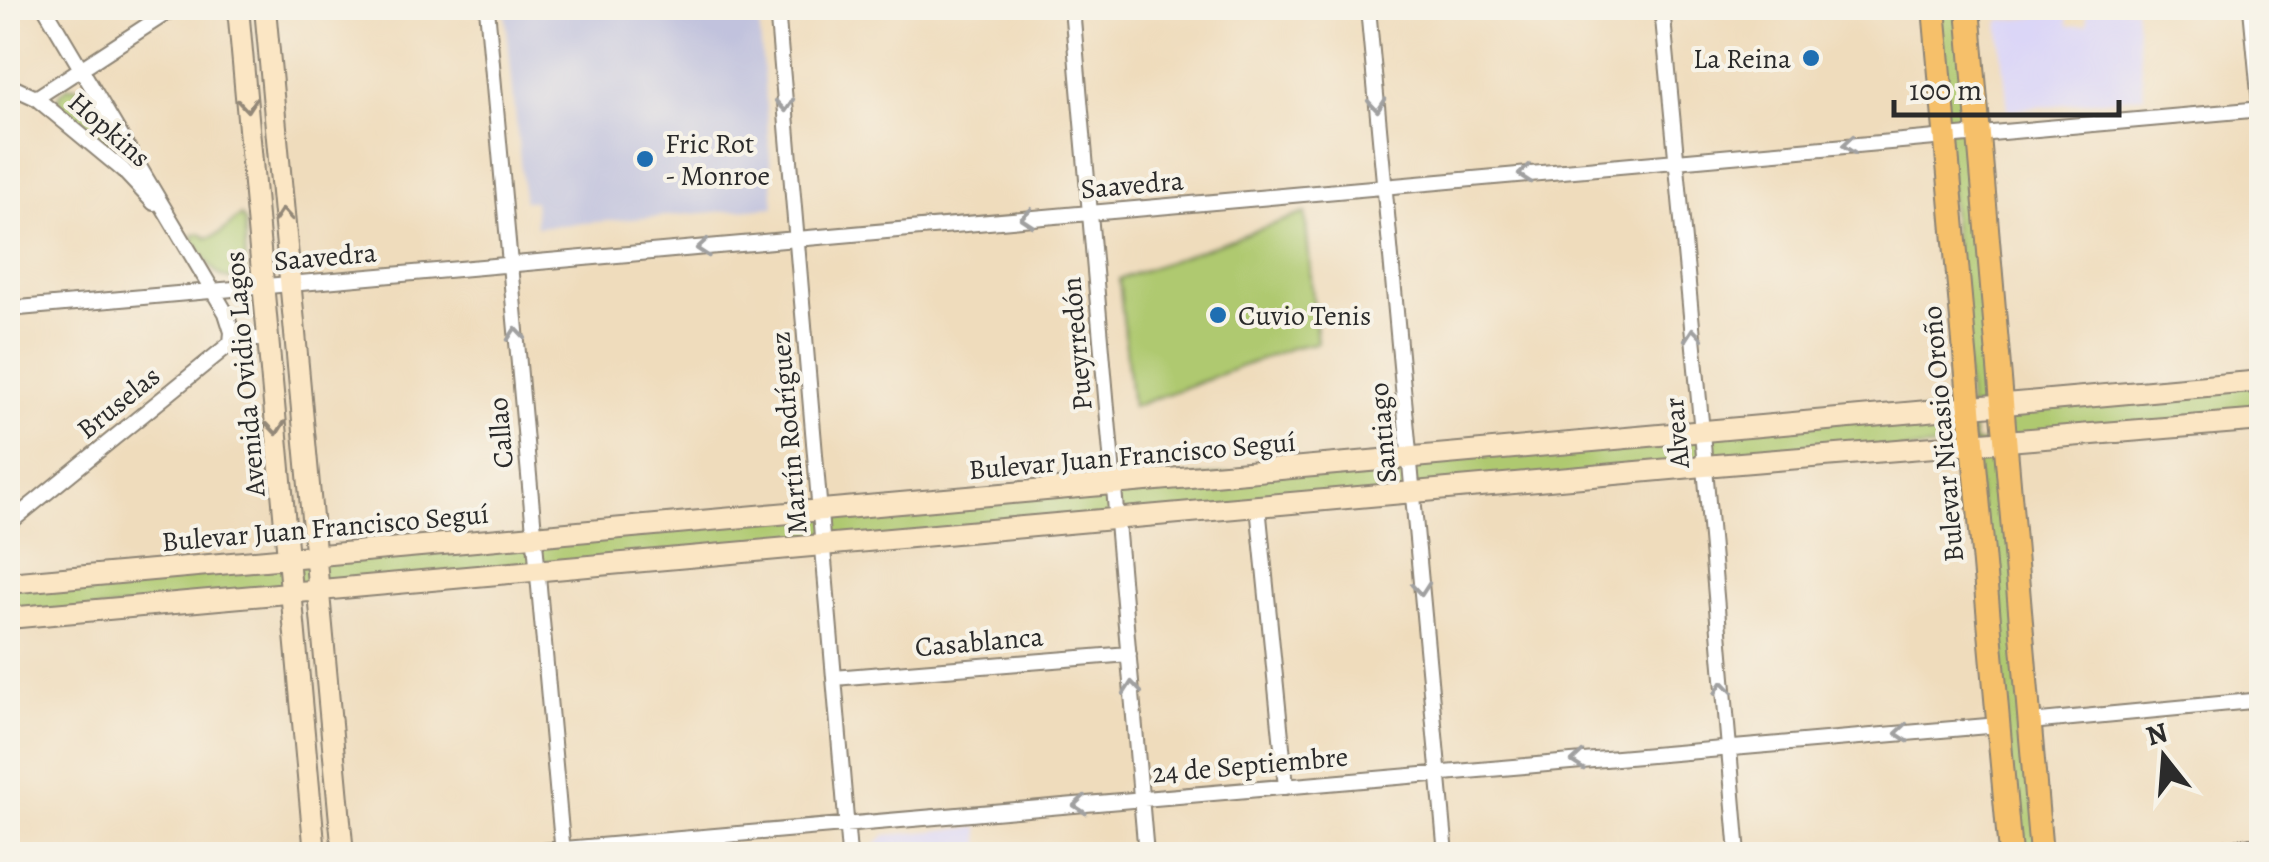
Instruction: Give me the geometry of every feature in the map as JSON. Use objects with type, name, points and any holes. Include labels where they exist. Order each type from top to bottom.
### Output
[{"type":"main road","name":"Avenida Ovidio Lagos","points":[[238,8],[316,854]]},
{"type":"main road","name":"Avenida Ovidio Lagos","points":[[265,8],[343,854]]},
{"type":"main road","name":"Bulevar Nicasio Oroño","points":[[1934,8],[2010,854]]},
{"type":"main road","points":[[1968,8],[2041,854]]},
{"type":"main road","name":"Bulevar Juan Francisco Seguí","points":[[8,583],[2262,381]]},
{"type":"main road","points":[[8,618],[1704,466],[2262,420]]},
{"type":"street","points":[[45,8],[226,313],[232,332],[230,343],[268,339]]},
{"type":"street","points":[[36,98],[174,8]]},
{"type":"street","name":"Callao","points":[[487,8],[562,852]]},
{"type":"street","name":"Martín Rodríguez","points":[[776,8],[849,854]]},
{"type":"street","name":"Pueyrredón","points":[[1072,8],[1146,854]]},
{"type":"street","name":"Santiago","points":[[1368,8],[1446,854]]},
{"type":"street","name":"Alvear","points":[[1662,8],[1738,854]]},
{"type":"street","points":[[2251,8],[2262,126]]},
{"type":"street","name":"Hopkins","points":[[8,85],[36,98],[123,170],[172,222]]},
{"type":"street","name":"Saavedra","points":[[8,310],[2261,109]]},
{"type":"street","name":"Bruselas","points":[[8,524],[230,343]]},
{"type":"street","points":[[1258,506],[1286,786]]},
{"type":"street","name":"Casablanca","points":[[834,678],[1129,654]]},
{"type":"street","points":[[2030,722],[2262,700]]},
{"type":"street","name":"24 de Septiembre","points":[[506,854],[1999,725]]},
{"type":"street","points":[[700,838],[701,854]]},
{"type":"street","points":[[2168,854],[2262,844]]},
{"type":"shaded area","name":"Fric Rot - Monroe","points":[[505,8],[758,8],[774,207],[536,227],[534,201],[524,201]]},
{"type":"shaded area","points":[[2086,8],[2135,8],[2144,96],[2008,110],[1999,21],[2067,14],[2068,26],[2087,25]]},
{"type":"shaded area","points":[[979,827],[981,854],[873,854],[872,848],[885,835]]},
{"type":"green space","points":[[1934,8],[1968,8],[2002,404],[2261,381],[2261,420],[2005,441],[2041,854],[2010,854],[1974,444],[8,618],[8,583],[1969,408]],"holes":[[[2002,405],[2004,441],[1974,443],[1970,408]]]},
{"type":"green space","points":[[68,87],[85,92],[126,161],[58,107],[59,96]]},
{"type":"green space","name":"Cuvio Tenis","points":[[1305,213],[1317,343],[1294,347],[1132,407],[1119,279]]},
{"type":"green space","points":[[241,216],[245,221],[246,272],[229,279],[208,263],[193,235],[213,237]]},
{"type":"place","name":"La Reina","points":[[1811,58]]},
{"type":"place","name":"Fric Rot - Monroe","points":[[645,159]]},
{"type":"place","name":"Cuvio Tenis","points":[[1218,315]]}]
